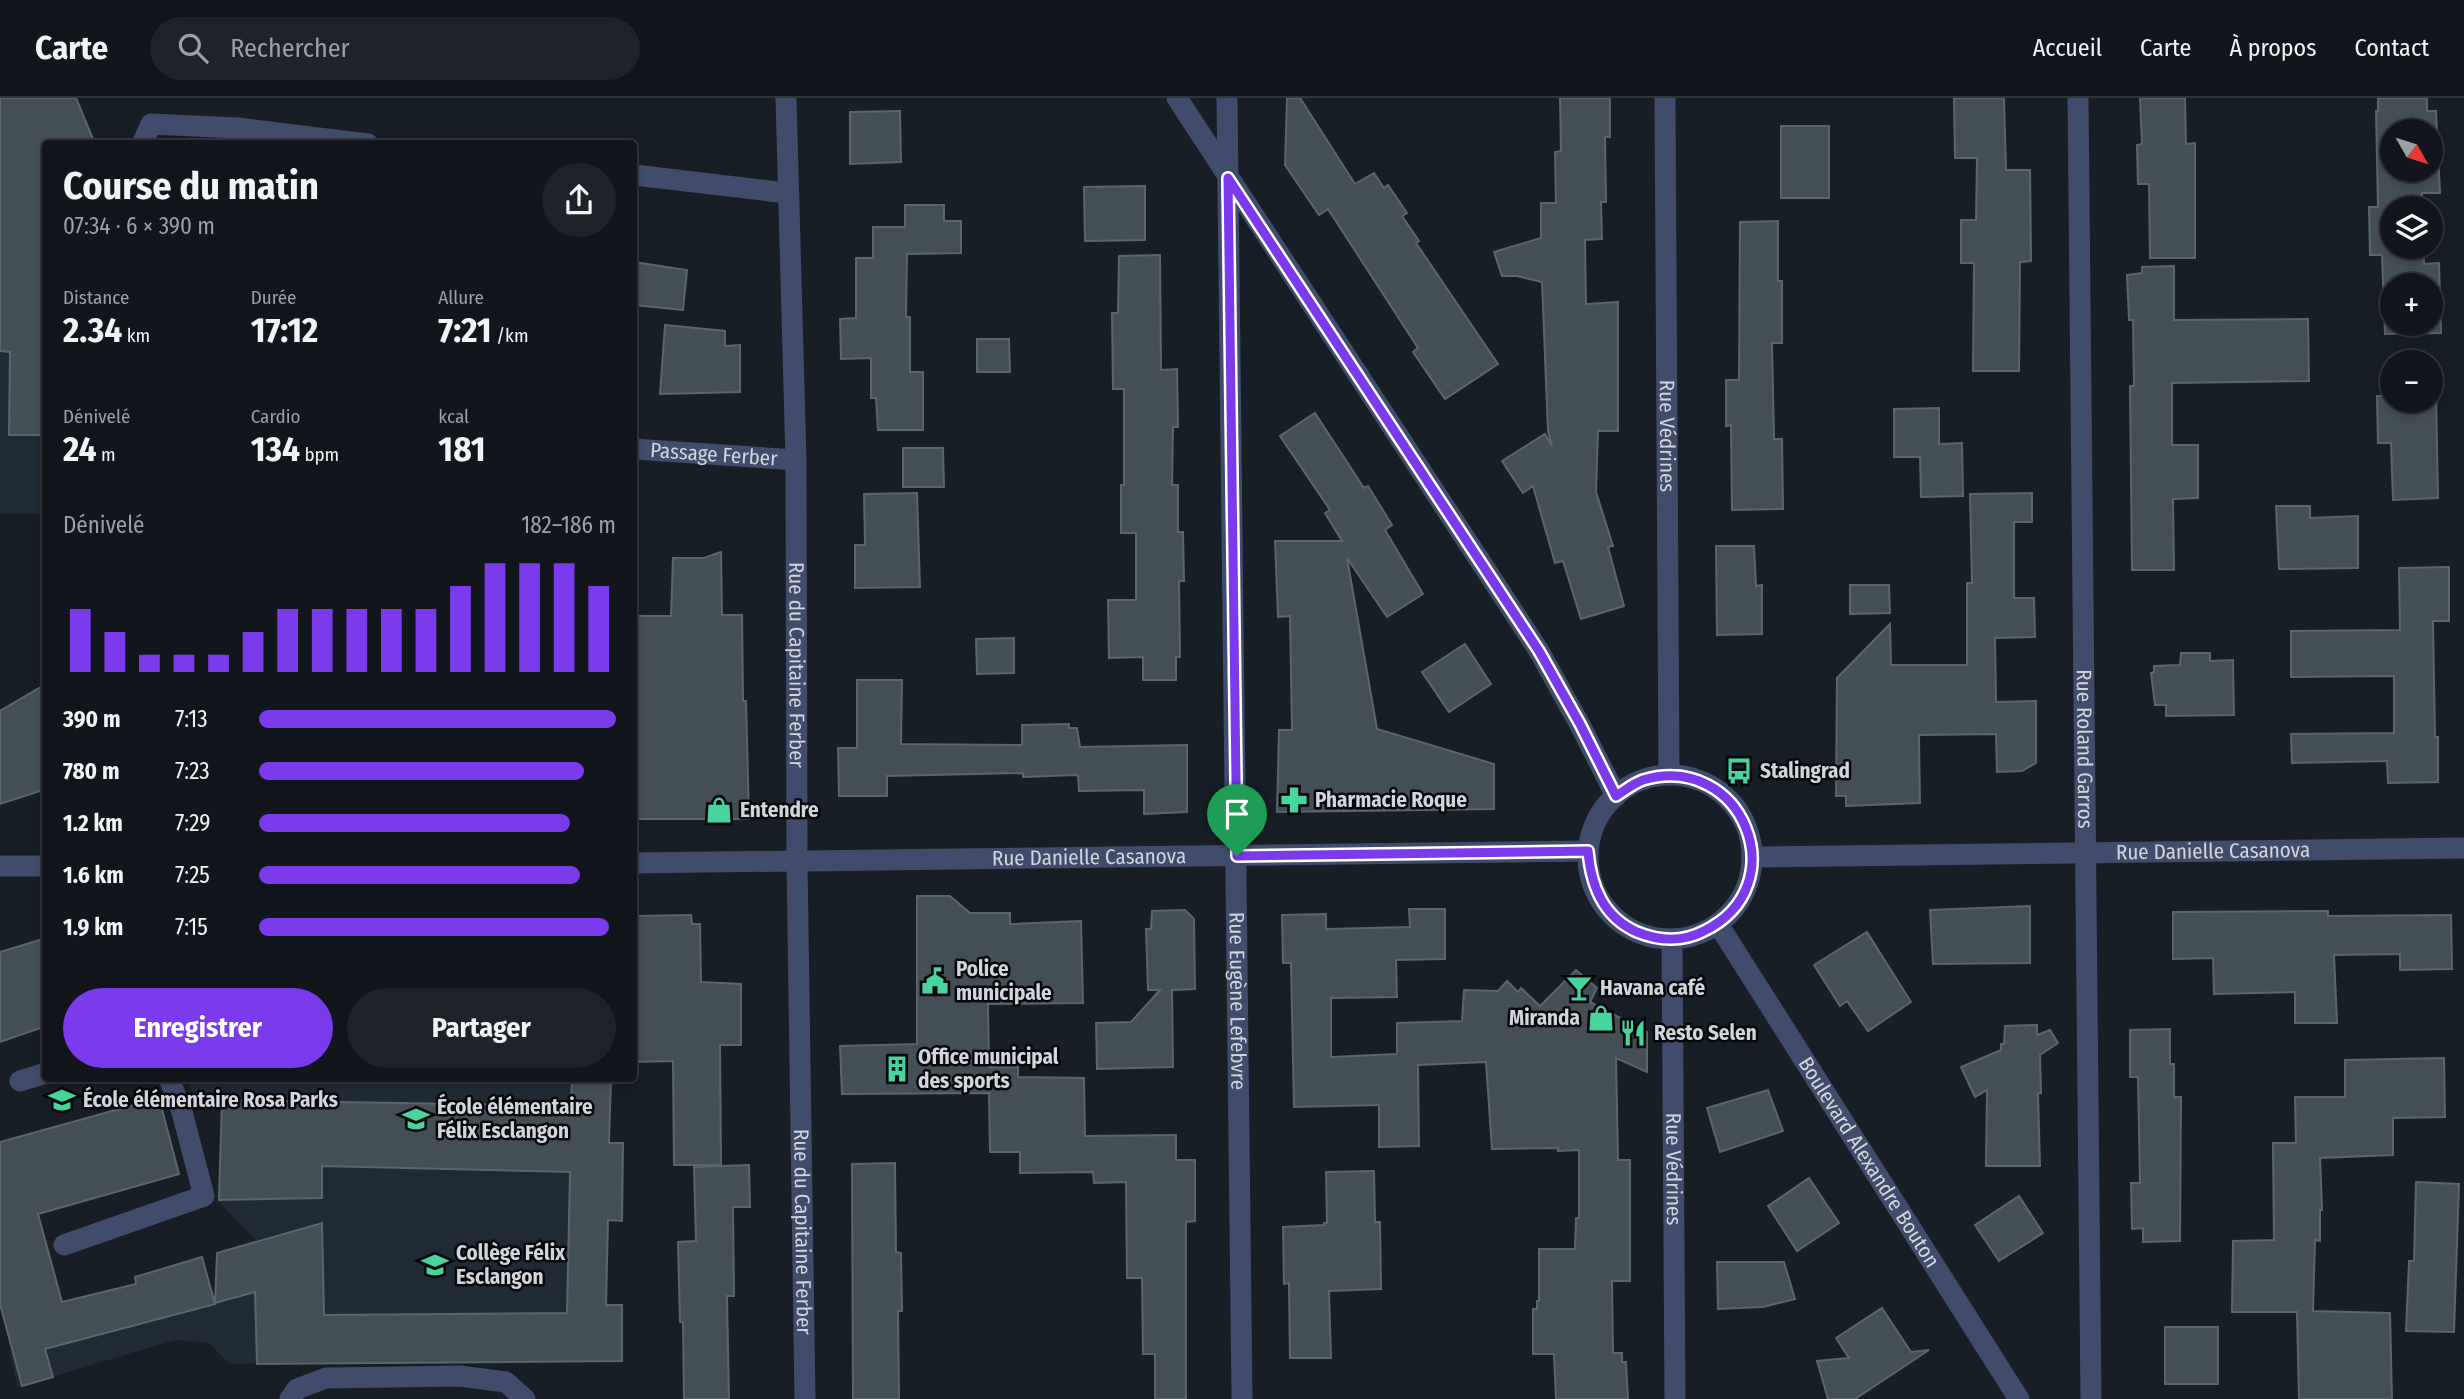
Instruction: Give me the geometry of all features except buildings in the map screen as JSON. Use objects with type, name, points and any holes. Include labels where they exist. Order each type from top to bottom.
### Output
[{"type":"street","name":"Rue du Capitaine Ferber","points":[[786,98],[796,460],[797,862],[805,1399]]},
{"type":"street","points":[[1177,98],[1539,651],[1616,796]]},
{"type":"street","name":"Rue Eugène Lefebvre","points":[[1227,98],[1242,1399]]},
{"type":"street","name":"Rue Védrines","points":[[1665,98],[1669,775]]},
{"type":"street","name":"Rue Roland Garros","points":[[2078,98],[2091,1399]]},
{"type":"street","points":[[144,140],[151,124],[238,128],[336,140]]},
{"type":"street","points":[[637,175],[787,193]]},
{"type":"street","name":"Passage Ferber","points":[[637,449],[796,460]]},
{"type":"street","points":[[1669,775],[1695,778],[1718,790],[1736,808],[1748,831],[1753,857],[1751,877],[1744,895],[1732,911],[1718,925],[1696,935],[1672,940],[1650,937],[1628,928],[1611,914],[1597,895],[1590,874],[1588,851],[1592,830],[1602,811],[1616,796],[1641,781],[1669,775]]},
{"type":"street","name":"Rue Danielle Casanova","points":[[1753,857],[2464,848]]},
{"type":"street","name":"Rue Danielle Casanova","points":[[637,863],[1588,851]]},
{"type":"street","points":[[0,866],[42,866]]},
{"type":"street","name":"Boulevard Alexandre Bouton","points":[[1718,925],[2018,1399]]},
{"type":"street","name":"Rue Védrines","points":[[1672,940],[1675,1399]]},
{"type":"street","points":[[20,1081],[42,1074]]},
{"type":"street","points":[[64,1245],[204,1196],[182,1112],[171,1082]]},
{"type":"street","points":[[290,1399],[297,1389],[326,1378],[460,1376],[506,1382],[525,1399]]},
{"type":"shaded area","points":[[0,351],[10,352],[9,435],[42,435],[42,514],[0,514]]},
{"type":"shaded area","name":"Collège Félix Esclangon","points":[[188,1082],[611,1082],[604,1358],[229,1364],[209,1343],[175,1340],[18,1387],[9,1351],[270,1288],[257,1241],[217,1200],[222,1100],[196,1101]]},
{"type":"place","name":"Stalingrad","points":[[1739,771]]},
{"type":"place","name":"Pharmacie Roque","points":[[1294,800]]},
{"type":"place","name":"Entendre","points":[[719,810]]},
{"type":"place","name":"Police municipale","points":[[935,981]]},
{"type":"place","name":"Havana café","points":[[1579,988]]},
{"type":"place","name":"Miranda","points":[[1601,1018]]},
{"type":"place","name":"Resto Selen","points":[[1633,1033]]},
{"type":"place","name":"Office municipal des sports","points":[[897,1069]]},
{"type":"place","name":"École élémentaire Rosa Parks","points":[[62,1100]]},
{"type":"place","name":"École élémentaire Félix Esclangon","points":[[416,1119]]},
{"type":"place","name":"Collège Félix Esclangon","points":[[435,1265]]},
{"type":"route","points":[[1228,178],[1539,651],[1616,796],[1641,781],[1669,775],[1695,778],[1718,790],[1736,808],[1748,831],[1753,857],[1751,877],[1744,895],[1732,911],[1718,925],[1696,935],[1672,940],[1650,937],[1628,928],[1611,914],[1597,895],[1590,874],[1588,851],[1237,856],[1228,178]]}]
